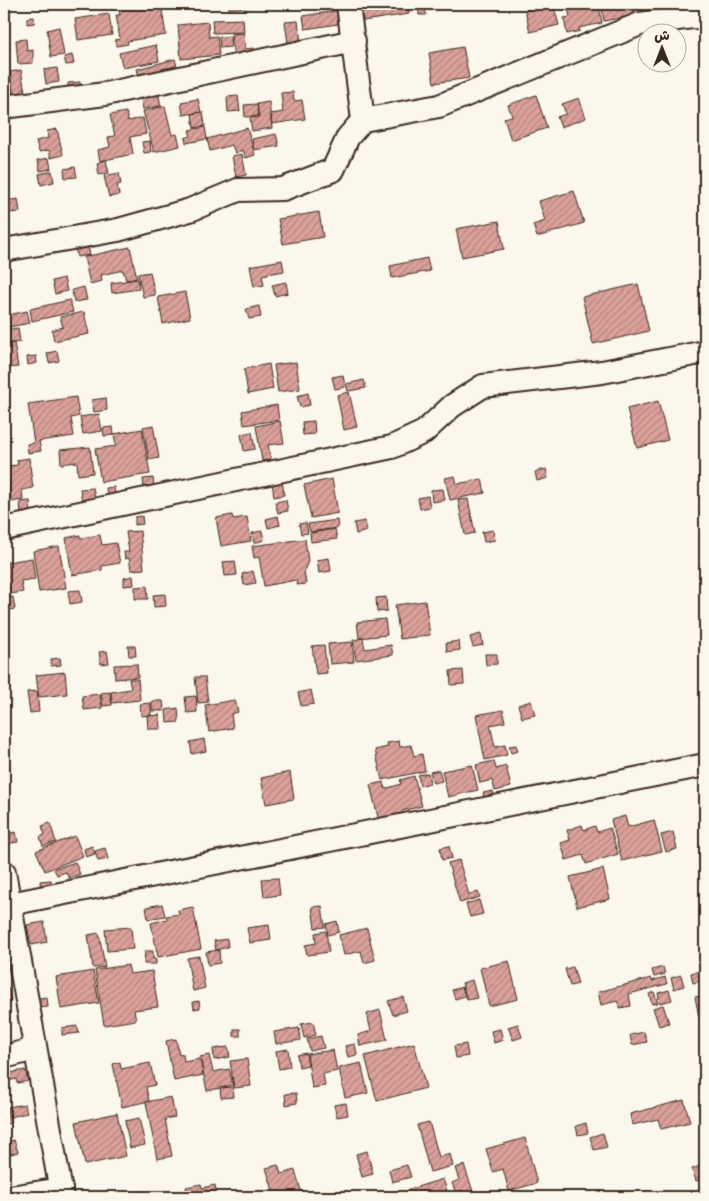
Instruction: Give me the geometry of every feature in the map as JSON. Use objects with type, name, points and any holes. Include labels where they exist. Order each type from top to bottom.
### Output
[{"type":"street","points":[[348,4],[363,120]]},
{"type":"street","points":[[4,250],[118,230],[190,210],[238,190],[283,189],[333,170],[348,137],[363,120],[439,106],[640,24],[692,17],[705,18]]},
{"type":"street","points":[[4,107],[105,94],[354,41]]},
{"type":"street","points":[[4,529],[392,447],[424,432],[452,406],[483,386],[602,372],[705,352]]},
{"type":"street","points":[[10,904],[705,765]]},
{"type":"street","points":[[4,872],[62,1193],[10,1197]]},
{"type":"street","points":[[4,1057],[35,1049]]},
{"type":"building","points":[[161,4],[166,35],[127,41],[128,44],[116,46],[115,40],[120,39],[116,15],[120,15],[118,5]]},
{"type":"building","points":[[229,4],[259,4],[259,6],[229,9]]},
{"type":"building","points":[[360,4],[408,4],[409,14],[363,21]]},
{"type":"building","points":[[418,4],[425,4],[426,15],[419,15]]},
{"type":"building","points":[[461,4],[475,4],[475,6],[462,8]]},
{"type":"building","points":[[553,4],[559,25],[530,32],[525,10]]},
{"type":"building","points":[[567,4],[582,4],[583,9],[599,6],[602,23],[579,28],[580,31],[567,34],[564,18],[570,17]]},
{"type":"building","points":[[601,4],[633,4],[635,15],[604,21]]},
{"type":"building","points":[[640,4],[670,4],[671,7],[642,12]]},
{"type":"building","points":[[341,10],[344,23],[305,29],[303,16]]},
{"type":"building","points":[[109,14],[112,35],[78,40],[75,19]]},
{"type":"building","points":[[34,17],[35,23],[27,24],[27,18]]},
{"type":"building","points":[[243,19],[244,32],[213,33],[212,20]]},
{"type":"building","points":[[298,21],[302,49],[289,50],[285,22]]},
{"type":"building","points":[[208,22],[209,37],[217,36],[219,55],[181,59],[178,25]]},
{"type":"building","points":[[59,27],[64,55],[51,57],[47,30]]},
{"type":"building","points":[[244,33],[245,49],[254,48],[255,57],[234,59],[231,34]]},
{"type":"building","points":[[230,36],[231,47],[220,48],[219,37]]},
{"type":"building","points":[[26,39],[27,51],[33,50],[33,63],[18,64],[16,40]]},
{"type":"building","points":[[156,45],[159,61],[123,68],[119,53]]},
{"type":"building","points":[[463,47],[469,78],[434,83],[429,53]]},
{"type":"building","points":[[72,55],[74,64],[66,65],[64,57]]},
{"type":"building","points":[[8,59],[13,99],[4,100],[4,60]]},
{"type":"building","points":[[175,59],[178,70],[140,80],[137,69]]},
{"type":"building","points":[[57,68],[59,82],[46,84],[44,70]]},
{"type":"building","points":[[21,70],[26,97],[14,99],[10,72]]},
{"type":"building","points":[[80,82],[81,91],[69,92],[68,83]]},
{"type":"building","points":[[158,92],[161,106],[143,109],[140,95]]},
{"type":"building","points":[[293,92],[294,101],[302,100],[305,119],[272,124],[271,114],[283,112],[281,93]]},
{"type":"building","points":[[536,95],[547,128],[511,140],[504,118],[512,116],[508,105]]},
{"type":"building","points":[[238,96],[240,111],[228,112],[227,97]]},
{"type":"building","points":[[579,98],[586,118],[561,127],[557,117],[566,114],[562,104]]},
{"type":"building","points":[[198,99],[201,112],[183,115],[181,102]]},
{"type":"building","points":[[269,102],[272,128],[252,131],[250,118],[259,117],[257,104]]},
{"type":"building","points":[[257,104],[258,116],[245,117],[244,105]]},
{"type":"building","points":[[165,106],[172,135],[177,134],[180,146],[154,152],[143,111]]},
{"type":"building","points":[[126,112],[128,121],[143,118],[146,134],[130,137],[133,154],[100,161],[98,150],[110,147],[108,137],[115,136],[110,115]]},
{"type":"building","points":[[203,112],[205,126],[194,128],[192,114]]},
{"type":"building","points":[[205,127],[207,139],[186,143],[185,138],[191,136],[189,130]]},
{"type":"building","points":[[247,128],[255,155],[246,158],[243,150],[235,153],[232,145],[210,151],[207,139]]},
{"type":"building","points":[[57,129],[63,155],[51,158],[49,150],[39,152],[36,141],[48,138],[47,131]]},
{"type":"building","points":[[276,134],[279,146],[254,150],[252,139]]},
{"type":"building","points":[[150,141],[151,152],[144,153],[142,142]]},
{"type":"building","points":[[242,154],[246,175],[236,177],[232,156]]},
{"type":"building","points":[[49,158],[51,169],[40,171],[38,160]]},
{"type":"building","points":[[106,160],[109,173],[99,175],[97,163]]},
{"type":"building","points":[[75,167],[77,177],[65,178],[64,169]]},
{"type":"building","points":[[52,171],[54,182],[41,185],[39,174]]},
{"type":"building","points":[[119,173],[121,184],[117,185],[119,195],[109,197],[104,176]]},
{"type":"building","points":[[574,191],[584,223],[537,237],[533,225],[545,221],[539,201]]},
{"type":"building","points":[[18,199],[20,212],[7,213],[6,201]]},
{"type":"building","points":[[319,212],[323,237],[283,244],[278,219]]},
{"type":"building","points":[[499,221],[504,249],[462,257],[456,229]]},
{"type":"building","points":[[87,241],[90,255],[77,257],[74,243]]},
{"type":"building","points":[[130,247],[137,278],[126,280],[123,270],[101,275],[102,281],[90,284],[84,257]]},
{"type":"building","points":[[427,258],[430,271],[392,278],[390,266]]},
{"type":"building","points":[[282,260],[284,271],[262,275],[264,285],[254,287],[250,266]]},
{"type":"building","points":[[150,272],[155,295],[143,297],[138,274]]},
{"type":"building","points":[[64,278],[67,291],[55,294],[52,281]]},
{"type":"building","points":[[138,279],[139,289],[112,293],[111,283]]},
{"type":"building","points":[[286,282],[288,293],[275,296],[272,285]]},
{"type":"building","points":[[638,284],[649,331],[593,344],[582,297]]},
{"type":"building","points":[[84,287],[87,300],[74,302],[72,290]]},
{"type":"building","points":[[185,292],[190,318],[163,324],[158,297]]},
{"type":"building","points":[[70,300],[73,312],[32,321],[30,309]]},
{"type":"building","points":[[259,306],[261,317],[249,319],[246,309]]},
{"type":"building","points":[[27,311],[30,323],[4,328],[4,316]]},
{"type":"building","points":[[84,312],[89,334],[54,341],[52,330],[63,327],[60,317]]},
{"type":"building","points":[[18,328],[20,342],[5,344],[4,330]]},
{"type":"building","points":[[14,343],[18,367],[8,368],[4,345]]},
{"type":"building","points":[[57,351],[59,361],[49,363],[47,353]]},
{"type":"building","points":[[36,356],[37,363],[28,365],[27,357]]},
{"type":"building","points":[[296,362],[300,389],[278,392],[274,365]]},
{"type":"building","points":[[269,364],[273,389],[248,394],[244,369]]},
{"type":"building","points":[[343,375],[345,387],[335,389],[332,377]]},
{"type":"building","points":[[364,380],[366,388],[348,391],[346,384]]},
{"type":"building","points":[[349,392],[357,427],[344,430],[337,395]]},
{"type":"building","points":[[308,393],[310,405],[300,407],[297,396]]},
{"type":"building","points":[[76,397],[79,416],[71,418],[74,436],[39,441],[41,451],[28,453],[27,444],[34,443],[28,404]]},
{"type":"building","points":[[106,398],[107,410],[94,412],[92,400]]},
{"type":"building","points":[[658,401],[668,440],[637,448],[627,409]]},
{"type":"building","points":[[277,405],[279,420],[244,425],[242,411]]},
{"type":"building","points":[[99,414],[102,431],[83,434],[80,417]]},
{"type":"building","points":[[280,421],[284,443],[268,445],[271,459],[262,461],[256,426]]},
{"type":"building","points":[[314,421],[315,434],[303,435],[302,422]]},
{"type":"building","points":[[153,425],[159,458],[149,460],[143,427]]},
{"type":"building","points":[[113,427],[114,435],[104,436],[103,428]]},
{"type":"building","points":[[142,429],[150,474],[101,482],[95,449],[116,446],[114,434]]},
{"type":"building","points":[[252,432],[255,449],[244,451],[241,434]]},
{"type":"building","points":[[90,447],[93,473],[78,475],[77,462],[61,464],[60,450]]},
{"type":"building","points":[[29,458],[33,488],[22,490],[23,500],[11,502],[6,466],[18,465],[17,460]]},
{"type":"building","points":[[546,469],[548,478],[537,481],[535,472]]},
{"type":"building","points":[[455,476],[457,484],[482,479],[485,493],[450,500],[445,478]]},
{"type":"building","points":[[153,478],[154,487],[144,488],[143,479]]},
{"type":"building","points":[[332,479],[338,513],[311,518],[304,485]]},
{"type":"building","points":[[282,480],[284,495],[274,497],[272,482]]},
{"type":"building","points":[[114,487],[115,494],[107,495],[106,488]]},
{"type":"building","points":[[93,488],[95,500],[82,501],[80,489]]},
{"type":"building","points":[[443,489],[445,500],[432,502],[431,490]]},
{"type":"building","points":[[428,496],[430,507],[420,509],[418,498]]},
{"type":"building","points":[[468,499],[475,533],[465,535],[458,500]]},
{"type":"building","points":[[286,500],[288,511],[278,513],[275,502]]},
{"type":"building","points":[[30,501],[31,513],[21,514],[20,502]]},
{"type":"building","points":[[232,515],[233,519],[247,517],[251,541],[221,546],[216,518]]},
{"type":"building","points":[[142,516],[143,524],[135,525],[135,517]]},
{"type":"building","points":[[278,516],[280,525],[268,528],[266,519]]},
{"type":"building","points":[[337,520],[338,528],[310,532],[308,524]]},
{"type":"building","points":[[365,521],[367,531],[356,534],[354,523]]},
{"type":"building","points":[[306,523],[308,533],[301,534],[299,524]]},
{"type":"building","points":[[335,529],[337,539],[311,542],[310,533]]},
{"type":"building","points":[[493,530],[495,540],[484,542],[482,532]]},
{"type":"building","points":[[140,531],[144,569],[131,570],[129,558],[125,559],[124,552],[129,552],[126,532]]},
{"type":"building","points":[[262,531],[264,540],[254,543],[252,533]]},
{"type":"building","points":[[80,535],[80,538],[100,535],[102,545],[116,543],[120,563],[102,566],[102,570],[72,575],[66,538]]},
{"type":"building","points":[[305,539],[308,561],[304,571],[306,584],[297,585],[296,580],[264,586],[259,557],[254,558],[252,546]]},
{"type":"building","points":[[59,546],[66,588],[39,592],[33,551]]},
{"type":"building","points":[[32,558],[35,579],[21,581],[23,592],[4,595],[4,567],[8,566],[7,562]]},
{"type":"building","points":[[329,558],[331,571],[319,573],[317,560]]},
{"type":"building","points":[[235,561],[237,575],[225,576],[223,562]]},
{"type":"building","points":[[253,571],[256,583],[244,585],[242,574]]},
{"type":"building","points":[[133,576],[134,585],[124,586],[124,578]]},
{"type":"building","points":[[147,586],[148,599],[135,599],[135,587]]},
{"type":"building","points":[[80,590],[82,602],[70,604],[68,591]]},
{"type":"building","points":[[165,594],[166,606],[154,607],[153,595]]},
{"type":"building","points":[[13,597],[15,609],[4,611],[4,598]]},
{"type":"building","points":[[386,597],[387,611],[377,612],[376,598]]},
{"type":"building","points":[[425,601],[430,635],[400,639],[395,605]]},
{"type":"building","points":[[385,619],[387,635],[359,638],[357,622]]},
{"type":"building","points":[[481,634],[483,645],[473,647],[470,637]]},
{"type":"building","points":[[363,638],[365,649],[391,645],[393,655],[356,660],[353,640]]},
{"type":"building","points":[[459,641],[460,650],[447,652],[446,643]]},
{"type":"building","points":[[352,642],[354,662],[330,664],[328,644]]},
{"type":"building","points":[[324,645],[327,673],[316,674],[312,646]]},
{"type":"building","points":[[128,646],[135,646],[136,656],[129,656]]},
{"type":"building","points":[[107,651],[109,663],[101,664],[99,652]]},
{"type":"building","points":[[485,654],[497,654],[497,664],[486,665]]},
{"type":"building","points":[[60,658],[61,665],[51,666],[51,659]]},
{"type":"building","points":[[137,664],[138,677],[115,679],[114,665]]},
{"type":"building","points":[[463,670],[464,684],[451,685],[450,671]]},
{"type":"building","points":[[65,672],[67,694],[39,697],[36,675]]},
{"type":"building","points":[[195,677],[205,677],[208,702],[198,703]]},
{"type":"building","points":[[129,679],[138,679],[140,700],[112,703],[111,692],[131,689]]},
{"type":"building","points":[[311,690],[314,704],[301,706],[298,693]]},
{"type":"building","points":[[37,691],[39,712],[30,713],[27,692]]},
{"type":"building","points":[[110,692],[112,705],[103,706],[101,693]]},
{"type":"building","points":[[100,694],[102,708],[84,710],[82,696]]},
{"type":"building","points":[[196,696],[197,712],[187,713],[185,697]]},
{"type":"building","points":[[235,700],[238,712],[231,714],[233,728],[209,732],[205,705]]},
{"type":"building","points":[[152,701],[163,701],[164,711],[152,711]]},
{"type":"building","points":[[531,701],[535,715],[522,718],[518,705]]},
{"type":"building","points":[[151,703],[151,715],[141,716],[140,704]]},
{"type":"building","points":[[178,708],[179,722],[167,723],[166,710]]},
{"type":"building","points":[[503,710],[505,722],[490,725],[495,747],[505,745],[507,755],[485,760],[476,715]]},
{"type":"building","points":[[160,715],[161,729],[148,729],[147,716]]},
{"type":"building","points":[[204,739],[206,751],[192,754],[190,742]]},
{"type":"building","points":[[399,741],[400,747],[411,745],[414,756],[422,754],[425,771],[382,780],[375,750],[388,747],[387,743]]},
{"type":"building","points":[[516,745],[518,751],[511,753],[509,746]]},
{"type":"building","points":[[494,761],[496,769],[506,766],[511,787],[495,791],[492,780],[480,783],[476,765]]},
{"type":"building","points":[[472,765],[478,790],[448,797],[442,771]]},
{"type":"building","points":[[439,770],[442,781],[433,783],[430,772]]},
{"type":"building","points":[[290,772],[294,799],[266,804],[261,778]]},
{"type":"building","points":[[428,773],[430,783],[420,786],[418,775]]},
{"type":"building","points":[[414,776],[422,806],[402,811],[403,814],[379,821],[370,785],[383,782],[385,789],[401,784],[400,780]]},
{"type":"building","points":[[493,791],[495,800],[485,803],[483,793]]},
{"type":"building","points":[[625,816],[628,827],[654,820],[662,851],[622,861],[611,820]]},
{"type":"building","points":[[50,823],[56,842],[43,846],[40,837],[45,835],[42,826]]},
{"type":"building","points":[[582,825],[584,830],[595,826],[597,832],[610,828],[618,854],[586,864],[583,855],[566,860],[561,843],[570,840],[567,830]]},
{"type":"building","points":[[16,832],[18,842],[5,844],[4,834]]},
{"type":"building","points":[[673,832],[677,849],[666,852],[661,835]]},
{"type":"building","points":[[75,836],[83,856],[45,871],[36,851]]},
{"type":"building","points":[[92,846],[95,854],[86,857],[84,849]]},
{"type":"building","points":[[449,846],[452,858],[442,860],[440,848]]},
{"type":"building","points":[[105,848],[108,859],[98,861],[95,851]]},
{"type":"building","points":[[459,860],[469,895],[478,892],[480,897],[460,903],[448,863]]},
{"type":"building","points":[[75,862],[80,874],[69,878],[66,872],[57,875],[54,869]]},
{"type":"building","points":[[603,869],[610,899],[577,907],[570,877]]},
{"type":"building","points":[[278,878],[280,895],[264,897],[262,879]]},
{"type":"building","points":[[51,880],[52,890],[41,892],[40,881]]},
{"type":"building","points":[[479,900],[483,914],[470,917],[466,904]]},
{"type":"building","points":[[162,904],[165,916],[148,919],[146,907]]},
{"type":"building","points":[[322,906],[325,927],[315,928],[312,907]]},
{"type":"building","points":[[193,907],[201,949],[158,957],[151,923],[167,919],[166,916],[179,914],[178,910]]},
{"type":"building","points":[[337,921],[339,932],[328,935],[326,924]]},
{"type":"building","points":[[44,922],[47,942],[31,945],[27,925]]},
{"type":"building","points":[[269,925],[271,940],[250,943],[247,928]]},
{"type":"building","points":[[131,927],[133,949],[107,951],[105,929]]},
{"type":"building","points":[[367,928],[375,960],[364,963],[361,951],[344,955],[339,935]]},
{"type":"building","points":[[326,931],[329,952],[307,955],[305,945],[316,943],[315,933]]},
{"type":"building","points":[[99,933],[105,967],[93,968],[88,935]]},
{"type":"building","points":[[227,939],[228,947],[216,950],[214,941]]},
{"type":"building","points":[[219,950],[220,963],[208,965],[206,952]]},
{"type":"building","points":[[145,951],[153,951],[153,959],[156,959],[156,964],[144,964]]},
{"type":"building","points":[[199,956],[205,988],[193,991],[187,958]]},
{"type":"building","points":[[509,961],[518,999],[489,1006],[480,968]]},
{"type":"building","points":[[128,965],[130,974],[152,971],[158,1007],[134,1010],[136,1020],[104,1025],[95,970]]},
{"type":"building","points":[[573,967],[578,984],[570,986],[565,969]]},
{"type":"building","points":[[663,967],[665,974],[654,977],[652,970]]},
{"type":"building","points":[[705,970],[705,980],[693,983],[691,973]]},
{"type":"building","points":[[93,971],[99,1003],[61,1009],[56,977]]},
{"type":"building","points":[[681,975],[684,986],[674,989],[671,978]]},
{"type":"building","points":[[665,977],[667,984],[629,994],[631,1006],[620,1008],[617,1001],[601,1005],[598,992],[651,978],[652,981]]},
{"type":"building","points":[[472,980],[477,998],[467,1000],[462,983]]},
{"type":"building","points":[[462,987],[465,996],[455,999],[452,990]]},
{"type":"building","points":[[8,988],[11,1001],[4,1003],[4,990]]},
{"type":"building","points":[[669,990],[672,1000],[660,1003],[658,993]]},
{"type":"building","points":[[654,992],[658,1003],[652,1004],[649,994]]},
{"type":"building","points":[[705,995],[705,1016],[699,1017],[695,997]]},
{"type":"building","points":[[47,997],[48,1007],[40,1008],[39,998]]},
{"type":"building","points":[[403,997],[407,1011],[393,1015],[388,1001]]},
{"type":"building","points":[[199,1001],[200,1008],[194,1009],[193,1002]]},
{"type":"building","points":[[663,1005],[669,1023],[659,1026],[653,1008]]},
{"type":"building","points":[[380,1010],[387,1040],[360,1046],[358,1035],[371,1031],[367,1014]]},
{"type":"building","points":[[313,1022],[316,1035],[304,1038],[301,1024]]},
{"type":"building","points":[[518,1024],[522,1037],[513,1040],[508,1027]]},
{"type":"building","points":[[77,1026],[79,1033],[62,1035],[62,1028]]},
{"type":"building","points":[[299,1028],[301,1040],[276,1044],[274,1032]]},
{"type":"building","points":[[234,1029],[240,1029],[240,1036],[234,1036]]},
{"type":"building","points":[[500,1029],[503,1040],[494,1043],[491,1031]]},
{"type":"building","points":[[644,1032],[647,1042],[632,1045],[630,1035]]},
{"type":"building","points":[[321,1036],[324,1048],[310,1051],[307,1039]]},
{"type":"building","points":[[176,1039],[179,1055],[183,1054],[184,1062],[200,1059],[203,1075],[174,1081],[166,1041]]},
{"type":"building","points":[[414,1043],[426,1088],[377,1101],[365,1056]]},
{"type":"building","points":[[355,1044],[357,1055],[348,1057],[345,1046]]},
{"type":"building","points":[[466,1044],[468,1056],[456,1058],[454,1046]]},
{"type":"building","points":[[228,1047],[230,1057],[214,1060],[213,1049]]},
{"type":"building","points":[[288,1049],[290,1067],[279,1069],[276,1051]]},
{"type":"building","points":[[333,1050],[337,1071],[323,1074],[325,1086],[312,1088],[307,1054]]},
{"type":"building","points":[[306,1053],[308,1065],[299,1067],[297,1055]]},
{"type":"building","points":[[209,1055],[213,1072],[229,1069],[233,1085],[207,1091],[200,1057]]},
{"type":"building","points":[[247,1059],[251,1086],[234,1088],[230,1061]]},
{"type":"building","points":[[120,1062],[121,1069],[150,1063],[155,1085],[146,1087],[149,1101],[122,1107],[113,1064]]},
{"type":"building","points":[[361,1063],[368,1093],[345,1098],[339,1068]]},
{"type":"building","points":[[25,1070],[28,1081],[17,1083],[16,1079],[4,1082],[4,1074]]},
{"type":"building","points":[[233,1087],[234,1097],[221,1098],[220,1088]]},
{"type":"building","points":[[296,1093],[297,1103],[286,1105],[285,1094]]},
{"type":"building","points":[[171,1097],[175,1117],[165,1119],[172,1156],[157,1159],[146,1102]]},
{"type":"building","points":[[684,1100],[690,1122],[661,1129],[658,1119],[632,1125],[630,1114]]},
{"type":"building","points":[[346,1103],[348,1115],[337,1117],[334,1105]]},
{"type":"building","points":[[25,1104],[27,1113],[10,1117],[8,1107]]},
{"type":"building","points":[[4,1109],[7,1109],[10,1123],[4,1125]]},
{"type":"building","points":[[117,1113],[126,1156],[85,1165],[76,1122]]},
{"type":"building","points":[[139,1118],[145,1145],[130,1148],[125,1121]]},
{"type":"building","points":[[429,1122],[439,1157],[450,1154],[453,1166],[430,1172],[417,1125]]},
{"type":"building","points":[[586,1123],[588,1133],[578,1135],[576,1126]]},
{"type":"building","points":[[603,1133],[607,1147],[594,1150],[590,1137]]},
{"type":"building","points":[[525,1138],[537,1183],[509,1191],[503,1169],[493,1172],[486,1149]]},
{"type":"building","points":[[14,1140],[18,1152],[4,1156],[4,1143]]},
{"type":"building","points":[[367,1151],[373,1174],[362,1177],[356,1154]]},
{"type":"building","points":[[705,1164],[705,1178],[696,1181],[692,1169]]},
{"type":"building","points":[[278,1165],[281,1174],[295,1170],[302,1194],[290,1197],[275,1197],[266,1168]]},
{"type":"building","points":[[407,1165],[411,1177],[392,1182],[389,1170]]},
{"type":"building","points":[[464,1165],[475,1197],[465,1197],[463,1191],[456,1193],[452,1183],[459,1180],[455,1168]]},
{"type":"building","points":[[443,1179],[449,1197],[409,1197],[407,1190]]},
{"type":"building","points":[[201,1184],[202,1188],[215,1185],[217,1197],[188,1197],[186,1187]]}]
